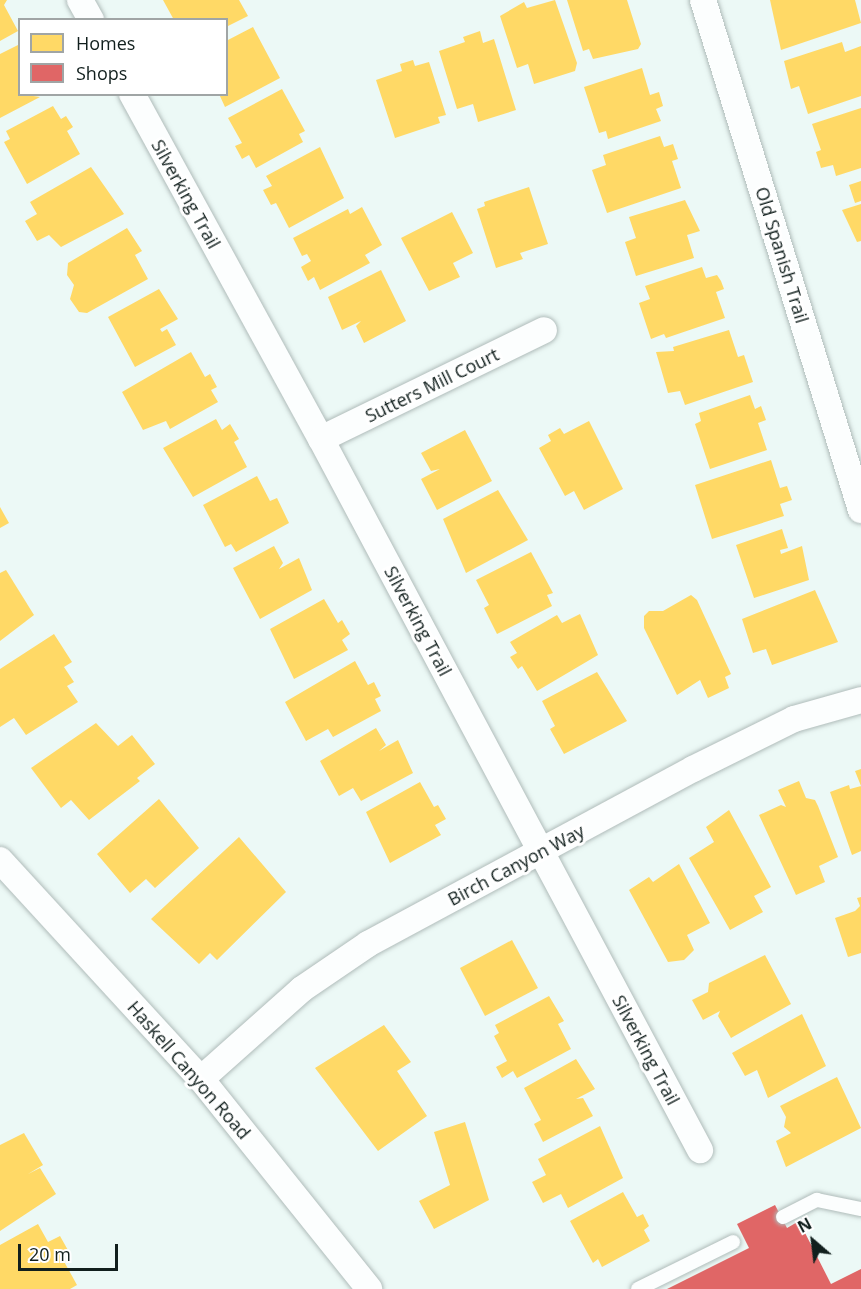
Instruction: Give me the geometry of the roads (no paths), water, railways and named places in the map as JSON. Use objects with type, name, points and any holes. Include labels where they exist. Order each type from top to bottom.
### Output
[{"type":"street","points":[[80,0],[90,18]]},
{"type":"street","name":"Old Spanish Trail","points":[[703,0],[861,510]]},
{"type":"street","name":"Silverking Trail","points":[[133,96],[321,439],[700,1150]]},
{"type":"street","name":"Sutters Mill Court","points":[[321,439],[544,330]]},
{"type":"street","name":"Birch Canyon Way","points":[[201,1079],[302,989],[368,944],[794,719],[861,700]]},
{"type":"street","name":"Haskell Canyon Road","points":[[0,860],[201,1079],[369,1289]]},
{"type":"lane","points":[[783,1217],[817,1200],[861,1209]]},
{"type":"lane","points":[[638,1289],[733,1242]]}]
